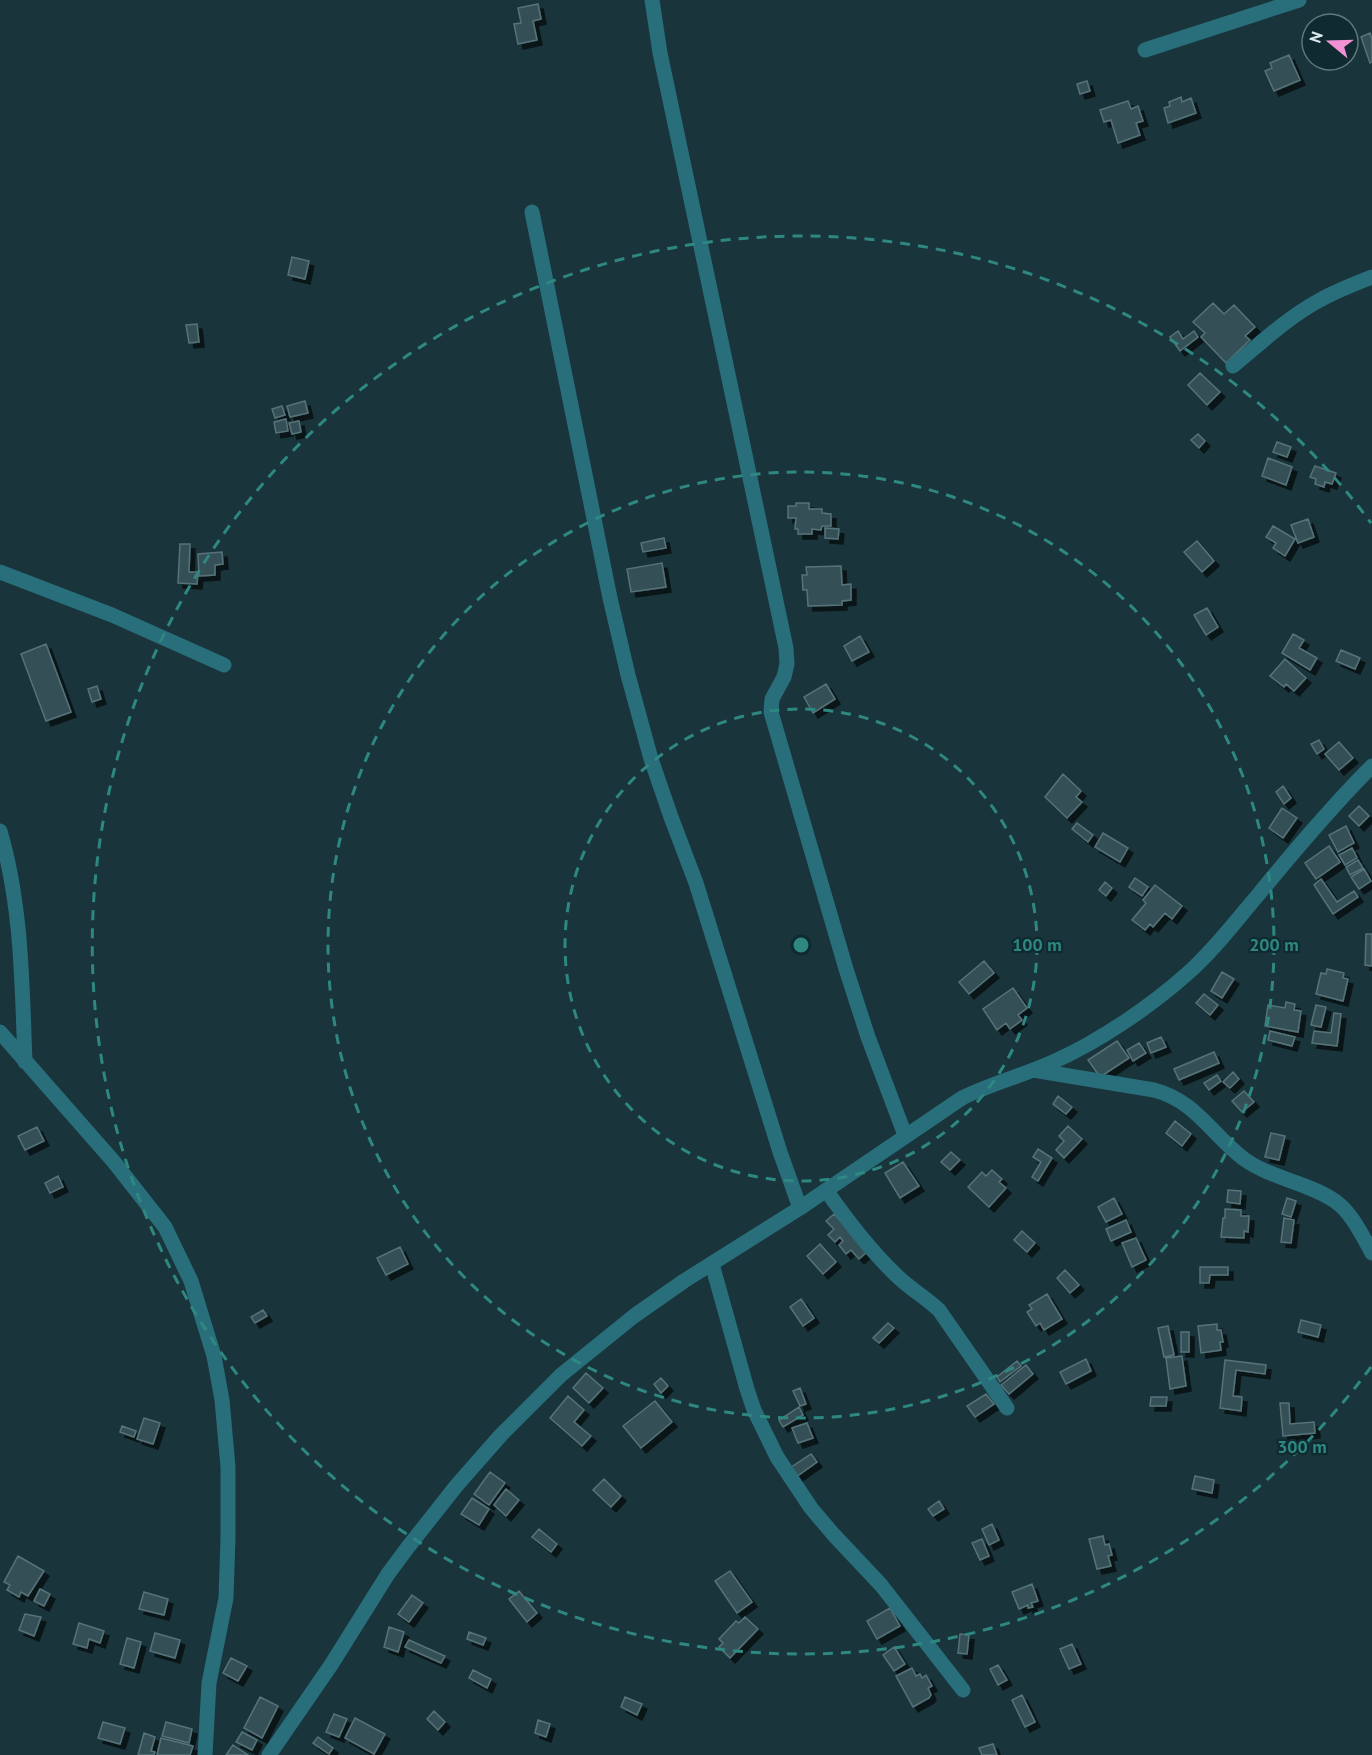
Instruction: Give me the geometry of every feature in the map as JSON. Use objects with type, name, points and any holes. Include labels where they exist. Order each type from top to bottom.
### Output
[{"type":"street","points":[[652,0],[660,53],[786,648],[787,664],[784,677],[772,699],[771,712],[846,969],[868,1037],[905,1135]]},
{"type":"street","points":[[1145,50],[1299,0]]},
{"type":"street","points":[[531,212],[610,598],[628,675],[651,759],[670,817],[696,883],[780,1152],[800,1208]]},
{"type":"street","points":[[1233,366],[1292,318],[1318,301],[1372,278]]},
{"type":"street","points":[[0,572],[112,615],[224,666]]},
{"type":"street","points":[[269,1755],[331,1665],[401,1556],[457,1485],[501,1435],[561,1376],[633,1316],[800,1208],[962,1098],[1076,1051],[1115,1027],[1187,974],[1231,928],[1338,801],[1372,766]]},
{"type":"street","points":[[0,831],[15,900],[22,976],[25,1062]]},
{"type":"street","points":[[0,1032],[114,1162],[165,1227],[191,1281],[214,1356],[222,1400],[228,1467],[228,1538],[226,1598],[209,1683],[205,1755]]},
{"type":"street","points":[[1034,1070],[1170,1094],[1187,1104],[1242,1158],[1257,1168],[1317,1191],[1336,1202],[1351,1217],[1372,1253]]},
{"type":"street","points":[[826,1190],[852,1227],[881,1260],[939,1310],[1006,1408]]},
{"type":"street","points":[[712,1264],[754,1410],[777,1457],[811,1508],[881,1585],[963,1690]]},
{"type":"building","points":[[538,4],[541,19],[533,21],[537,40],[518,44],[514,24],[521,23],[518,8]]},
{"type":"building","points":[[1370,33],[1372,62],[1370,63],[1361,37]]},
{"type":"building","points":[[1289,55],[1300,80],[1274,91],[1265,71],[1272,68],[1270,63]]},
{"type":"building","points":[[1087,81],[1090,91],[1080,94],[1077,84]]},
{"type":"building","points":[[1181,97],[1182,102],[1191,98],[1196,113],[1168,123],[1164,108],[1170,106],[1169,102]]},
{"type":"building","points":[[1128,101],[1131,109],[1138,106],[1143,121],[1136,123],[1140,135],[1118,143],[1111,120],[1104,122],[1100,110]]},
{"type":"building","points":[[292,257],[309,261],[305,279],[288,275]]},
{"type":"building","points":[[1213,303],[1224,314],[1234,305],[1255,327],[1245,336],[1250,340],[1226,363],[1201,337],[1205,333],[1193,322]]},
{"type":"building","points":[[197,324],[199,342],[189,343],[186,325]]},
{"type":"building","points":[[1178,331],[1183,339],[1194,331],[1198,337],[1180,351],[1170,337]]},
{"type":"building","points":[[1200,373],[1220,392],[1207,405],[1188,385]]},
{"type":"building","points":[[305,401],[308,413],[290,417],[287,406]]},
{"type":"building","points":[[282,406],[285,415],[275,418],[272,409]]},
{"type":"building","points":[[286,419],[288,431],[276,433],[274,422]]},
{"type":"building","points":[[299,421],[301,432],[292,434],[289,423]]},
{"type":"building","points":[[1198,434],[1205,441],[1199,448],[1191,440]]},
{"type":"building","points":[[1277,442],[1291,447],[1287,457],[1273,452]]},
{"type":"building","points":[[1268,458],[1292,467],[1286,485],[1262,476]]},
{"type":"building","points":[[1315,466],[1336,473],[1332,484],[1325,482],[1324,487],[1315,484],[1316,479],[1310,477]]},
{"type":"building","points":[[796,503],[809,503],[809,509],[822,509],[822,513],[831,514],[831,526],[822,526],[821,530],[812,529],[812,534],[798,534],[798,529],[795,529],[796,518],[788,518],[788,506],[796,506]]},
{"type":"building","points":[[1308,519],[1314,537],[1298,543],[1291,525]]},
{"type":"building","points":[[1273,526],[1295,539],[1285,556],[1273,548],[1276,543],[1266,537]]},
{"type":"building","points":[[825,528],[839,529],[838,539],[825,538]]},
{"type":"building","points":[[664,538],[666,548],[643,552],[641,543]]},
{"type":"building","points":[[1197,541],[1214,561],[1202,572],[1184,552]]},
{"type":"building","points":[[180,544],[190,544],[189,572],[198,572],[197,584],[178,583]]},
{"type":"building","points":[[222,552],[223,564],[215,565],[215,575],[199,576],[198,554]]},
{"type":"building","points":[[662,563],[666,587],[631,592],[627,569]]},
{"type":"building","points":[[841,566],[842,585],[851,584],[851,600],[842,601],[842,605],[808,606],[807,590],[803,590],[802,575],[807,575],[806,567]]},
{"type":"building","points":[[1207,608],[1218,627],[1206,635],[1194,615]]},
{"type":"building","points":[[1293,634],[1304,640],[1299,648],[1317,658],[1310,670],[1282,653]]},
{"type":"building","points":[[860,636],[869,652],[852,661],[844,646]]},
{"type":"building","points":[[46,644],[71,712],[46,721],[21,654]]},
{"type":"building","points":[[1341,650],[1360,658],[1355,669],[1336,661]]},
{"type":"building","points":[[1285,659],[1306,678],[1294,691],[1286,684],[1284,687],[1270,676]]},
{"type":"building","points":[[826,684],[835,699],[813,713],[804,697]]},
{"type":"building","points":[[97,686],[101,699],[92,702],[88,689]]},
{"type":"building","points":[[1319,740],[1324,749],[1317,754],[1311,744]]},
{"type":"building","points":[[1339,742],[1353,758],[1339,770],[1325,754]]},
{"type":"building","points":[[1063,774],[1081,791],[1076,797],[1082,802],[1067,818],[1045,797]]},
{"type":"building","points":[[1283,786],[1291,798],[1284,804],[1276,792]]},
{"type":"building","points":[[1359,806],[1369,816],[1359,826],[1349,816]]},
{"type":"building","points":[[1282,808],[1297,818],[1283,838],[1269,828]]},
{"type":"building","points":[[1077,823],[1093,835],[1088,842],[1072,829]]},
{"type":"building","points":[[1346,826],[1354,843],[1338,852],[1329,835]]},
{"type":"building","points":[[1103,833],[1128,848],[1120,862],[1095,847]]},
{"type":"building","points":[[1329,846],[1340,862],[1316,879],[1305,863]]},
{"type":"building","points":[[1352,848],[1357,858],[1345,865],[1339,855]]},
{"type":"building","points":[[1358,860],[1363,868],[1350,875],[1346,867]]},
{"type":"building","points":[[1364,869],[1371,881],[1359,889],[1351,877]]},
{"type":"building","points":[[1135,878],[1148,887],[1142,896],[1129,887]]},
{"type":"building","points":[[1321,879],[1337,902],[1354,891],[1358,897],[1333,914],[1314,885]]},
{"type":"building","points":[[1105,882],[1112,888],[1106,896],[1099,890]]},
{"type":"building","points":[[1155,885],[1182,906],[1172,919],[1165,913],[1153,927],[1150,924],[1145,930],[1132,920],[1146,903],[1143,900]]},
{"type":"building","points":[[1366,934],[1372,934],[1372,966],[1365,965]]},
{"type":"building","points":[[984,961],[994,973],[969,994],[959,982]]},
{"type":"building","points":[[1327,969],[1344,973],[1343,978],[1348,979],[1343,1001],[1316,994],[1321,973],[1326,974]]},
{"type":"building","points":[[1222,972],[1234,979],[1222,998],[1211,991]]},
{"type":"building","points":[[1013,988],[1027,1008],[1018,1015],[1022,1020],[1010,1029],[1006,1023],[997,1030],[983,1009]]},
{"type":"building","points":[[1204,994],[1218,1005],[1210,1015],[1196,1003]]},
{"type":"building","points":[[1286,1002],[1295,1004],[1294,1010],[1301,1011],[1298,1032],[1265,1026],[1268,1005],[1285,1008]]},
{"type":"building","points":[[1316,1005],[1326,1007],[1321,1027],[1311,1025]]},
{"type":"building","points":[[1334,1013],[1341,1014],[1337,1046],[1312,1043],[1314,1031],[1331,1033]]},
{"type":"building","points":[[1270,1031],[1295,1037],[1292,1046],[1268,1040]]},
{"type":"building","points":[[1161,1037],[1166,1047],[1151,1053],[1147,1043]]},
{"type":"building","points":[[1117,1041],[1129,1058],[1100,1077],[1088,1060]]},
{"type":"building","points":[[1139,1043],[1146,1053],[1133,1061],[1127,1050]]},
{"type":"building","points":[[1214,1052],[1219,1063],[1179,1080],[1174,1069]]},
{"type":"building","points":[[1233,1072],[1239,1079],[1230,1088],[1223,1082]]},
{"type":"building","points":[[1217,1075],[1221,1081],[1209,1090],[1204,1083]]},
{"type":"building","points":[[1244,1091],[1254,1102],[1242,1112],[1232,1101]]},
{"type":"building","points":[[1058,1096],[1072,1107],[1066,1114],[1053,1104]]},
{"type":"building","points":[[1175,1121],[1191,1134],[1182,1146],[1166,1133]]},
{"type":"building","points":[[1068,1126],[1082,1139],[1064,1158],[1056,1150],[1064,1141],[1059,1136]]},
{"type":"building","points":[[37,1127],[44,1141],[25,1150],[18,1136]]},
{"type":"building","points":[[1271,1133],[1285,1136],[1279,1160],[1265,1157]]},
{"type":"building","points":[[1038,1149],[1052,1158],[1038,1181],[1032,1177],[1041,1162],[1033,1157]]},
{"type":"building","points":[[951,1152],[960,1160],[950,1170],[941,1162]]},
{"type":"building","points":[[903,1162],[919,1186],[900,1198],[885,1173]]},
{"type":"building","points":[[992,1170],[1002,1179],[999,1182],[1006,1188],[989,1207],[968,1187],[982,1172],[986,1176]]},
{"type":"building","points":[[58,1176],[63,1187],[50,1193],[45,1183]]},
{"type":"building","points":[[1228,1190],[1241,1191],[1240,1204],[1227,1202]]},
{"type":"building","points":[[1114,1198],[1122,1214],[1106,1222],[1098,1207]]},
{"type":"building","points":[[1287,1198],[1296,1201],[1291,1217],[1282,1214]]},
{"type":"building","points":[[1225,1209],[1241,1210],[1241,1216],[1249,1216],[1248,1232],[1244,1231],[1244,1238],[1221,1237]]},
{"type":"building","points":[[834,1214],[868,1251],[859,1259],[851,1250],[846,1254],[839,1245],[843,1241],[840,1237],[835,1242],[828,1235],[834,1229],[826,1221]]},
{"type":"building","points":[[1284,1218],[1294,1220],[1291,1243],[1281,1242]]},
{"type":"building","points":[[1126,1220],[1131,1232],[1111,1241],[1106,1229]]},
{"type":"building","points":[[1022,1231],[1035,1243],[1027,1252],[1014,1240]]},
{"type":"building","points":[[1136,1238],[1146,1260],[1132,1267],[1122,1243]]},
{"type":"building","points":[[820,1244],[836,1262],[823,1274],[807,1256]]},
{"type":"building","points":[[400,1247],[408,1264],[386,1275],[377,1258]]},
{"type":"building","points":[[1200,1267],[1228,1267],[1228,1275],[1210,1275],[1209,1283],[1200,1283]]},
{"type":"building","points":[[1065,1270],[1079,1285],[1070,1293],[1057,1278]]},
{"type":"building","points":[[1047,1294],[1062,1319],[1044,1330],[1040,1323],[1036,1326],[1027,1312],[1032,1309],[1029,1305]]},
{"type":"building","points":[[801,1299],[814,1318],[803,1326],[790,1307]]},
{"type":"building","points":[[263,1310],[267,1316],[255,1323],[251,1317]]},
{"type":"building","points":[[1301,1320],[1321,1325],[1318,1337],[1298,1332]]},
{"type":"building","points":[[888,1323],[894,1328],[879,1343],[873,1338]]},
{"type":"building","points":[[1217,1324],[1217,1330],[1221,1330],[1223,1342],[1220,1342],[1221,1350],[1201,1353],[1198,1326]]},
{"type":"building","points":[[1168,1326],[1174,1355],[1164,1357],[1158,1328]]},
{"type":"building","points":[[1181,1332],[1189,1332],[1189,1352],[1181,1352]]},
{"type":"building","points":[[1182,1356],[1186,1386],[1170,1389],[1166,1358]]},
{"type":"building","points":[[1086,1359],[1091,1371],[1066,1384],[1060,1372]]},
{"type":"building","points":[[1225,1360],[1266,1365],[1265,1374],[1236,1370],[1233,1396],[1242,1397],[1241,1411],[1220,1408]]},
{"type":"building","points":[[1017,1361],[1021,1366],[1000,1382],[997,1377]]},
{"type":"building","points":[[1026,1365],[1033,1374],[1009,1394],[1001,1385]]},
{"type":"building","points":[[586,1373],[603,1388],[589,1403],[573,1388]]},
{"type":"building","points":[[661,1378],[668,1386],[661,1393],[654,1384]]},
{"type":"building","points":[[800,1388],[806,1404],[800,1406],[793,1391]]},
{"type":"building","points":[[986,1394],[994,1404],[975,1417],[967,1406]]},
{"type":"building","points":[[568,1396],[584,1410],[574,1422],[591,1436],[582,1446],[550,1418]]},
{"type":"building","points":[[1151,1397],[1167,1397],[1166,1406],[1150,1406]]},
{"type":"building","points":[[655,1401],[672,1422],[641,1448],[623,1426]]},
{"type":"building","points":[[1280,1403],[1289,1403],[1290,1424],[1314,1422],[1315,1433],[1283,1436]]},
{"type":"building","points":[[799,1407],[803,1415],[783,1427],[779,1420]]},
{"type":"building","points":[[144,1418],[160,1423],[153,1444],[137,1439]]},
{"type":"building","points":[[807,1423],[813,1438],[798,1443],[792,1428]]},
{"type":"building","points":[[122,1426],[136,1431],[134,1437],[120,1432]]},
{"type":"building","points":[[811,1454],[817,1462],[796,1477],[790,1468]]},
{"type":"building","points":[[490,1472],[505,1483],[489,1505],[474,1494]]},
{"type":"building","points":[[1195,1476],[1214,1480],[1212,1493],[1192,1489]]},
{"type":"building","points":[[604,1479],[621,1496],[611,1507],[593,1490]]},
{"type":"building","points":[[506,1489],[519,1500],[506,1516],[494,1505]]},
{"type":"building","points":[[472,1498],[489,1509],[479,1525],[461,1514]]},
{"type":"building","points":[[939,1501],[944,1509],[933,1516],[928,1509]]},
{"type":"building","points":[[992,1524],[999,1540],[989,1545],[982,1529]]},
{"type":"building","points":[[539,1529],[557,1544],[551,1552],[532,1537]]},
{"type":"building","points":[[1103,1536],[1105,1545],[1109,1544],[1112,1555],[1108,1556],[1111,1566],[1097,1569],[1089,1539]]},
{"type":"building","points":[[982,1539],[989,1556],[980,1560],[972,1543]]},
{"type":"building","points":[[18,1556],[44,1571],[28,1596],[21,1592],[19,1597],[7,1590],[10,1585],[4,1582]]},
{"type":"building","points":[[730,1571],[752,1602],[737,1613],[715,1581]]},
{"type":"building","points":[[1032,1584],[1038,1601],[1031,1603],[1033,1607],[1028,1608],[1028,1605],[1019,1609],[1012,1592]]},
{"type":"building","points":[[40,1589],[50,1594],[44,1606],[34,1601]]},
{"type":"building","points":[[519,1591],[537,1613],[527,1622],[509,1599]]},
{"type":"building","points":[[144,1592],[168,1599],[164,1615],[139,1609]]},
{"type":"building","points":[[412,1595],[423,1603],[409,1622],[398,1614]]},
{"type":"building","points":[[890,1608],[900,1626],[877,1639],[867,1621]]},
{"type":"building","points":[[25,1614],[41,1617],[34,1636],[19,1630]]},
{"type":"building","points":[[745,1617],[758,1629],[730,1658],[719,1647],[723,1643],[719,1639],[736,1621],[739,1623]]},
{"type":"building","points":[[79,1623],[104,1631],[100,1643],[89,1639],[87,1648],[73,1644]]},
{"type":"building","points":[[389,1627],[404,1632],[398,1652],[384,1647]]},
{"type":"building","points":[[469,1632],[486,1638],[483,1645],[467,1639]]},
{"type":"building","points":[[155,1633],[180,1640],[175,1658],[150,1651]]},
{"type":"building","points":[[960,1634],[969,1635],[967,1654],[958,1653]]},
{"type":"building","points":[[127,1638],[141,1642],[134,1668],[120,1664]]},
{"type":"building","points":[[409,1640],[445,1656],[441,1663],[405,1647]]},
{"type":"building","points":[[1072,1644],[1081,1664],[1069,1669],[1060,1649]]},
{"type":"building","points":[[894,1647],[905,1664],[894,1671],[883,1655]]},
{"type":"building","points":[[231,1658],[247,1666],[238,1681],[223,1673]]},
{"type":"building","points":[[998,1665],[1007,1680],[998,1685],[990,1669]]},
{"type":"building","points":[[912,1668],[916,1676],[920,1674],[922,1678],[926,1675],[932,1686],[928,1688],[931,1695],[929,1698],[913,1707],[896,1676]]},
{"type":"building","points":[[473,1670],[491,1679],[487,1688],[469,1678]]},
{"type":"building","points":[[1022,1695],[1035,1722],[1025,1727],[1012,1700]]},
{"type":"building","points":[[260,1697],[278,1706],[262,1738],[244,1728]]},
{"type":"building","points":[[625,1697],[642,1704],[637,1715],[621,1707]]},
{"type":"building","points":[[434,1711],[445,1722],[438,1730],[427,1719]]},
{"type":"building","points":[[334,1714],[347,1719],[339,1737],[326,1732]]},
{"type":"building","points":[[355,1718],[385,1734],[374,1754],[345,1738]]},
{"type":"building","points":[[538,1720],[550,1724],[546,1737],[535,1733]]},
{"type":"building","points":[[103,1722],[125,1728],[120,1744],[98,1738]]},
{"type":"building","points":[[166,1722],[192,1729],[189,1743],[162,1736]]},
{"type":"building","points":[[242,1732],[257,1740],[252,1750],[236,1742]]},
{"type":"building","points":[[144,1733],[155,1737],[151,1751],[155,1752],[154,1755],[138,1755]]},
{"type":"building","points":[[318,1737],[333,1748],[329,1754],[313,1743]]},
{"type":"building","points":[[161,1738],[193,1746],[190,1755],[157,1755]]},
{"type":"building","points":[[993,1744],[997,1755],[982,1755],[979,1748]]},
{"type":"building","points":[[233,1745],[248,1755],[226,1755]]}]
